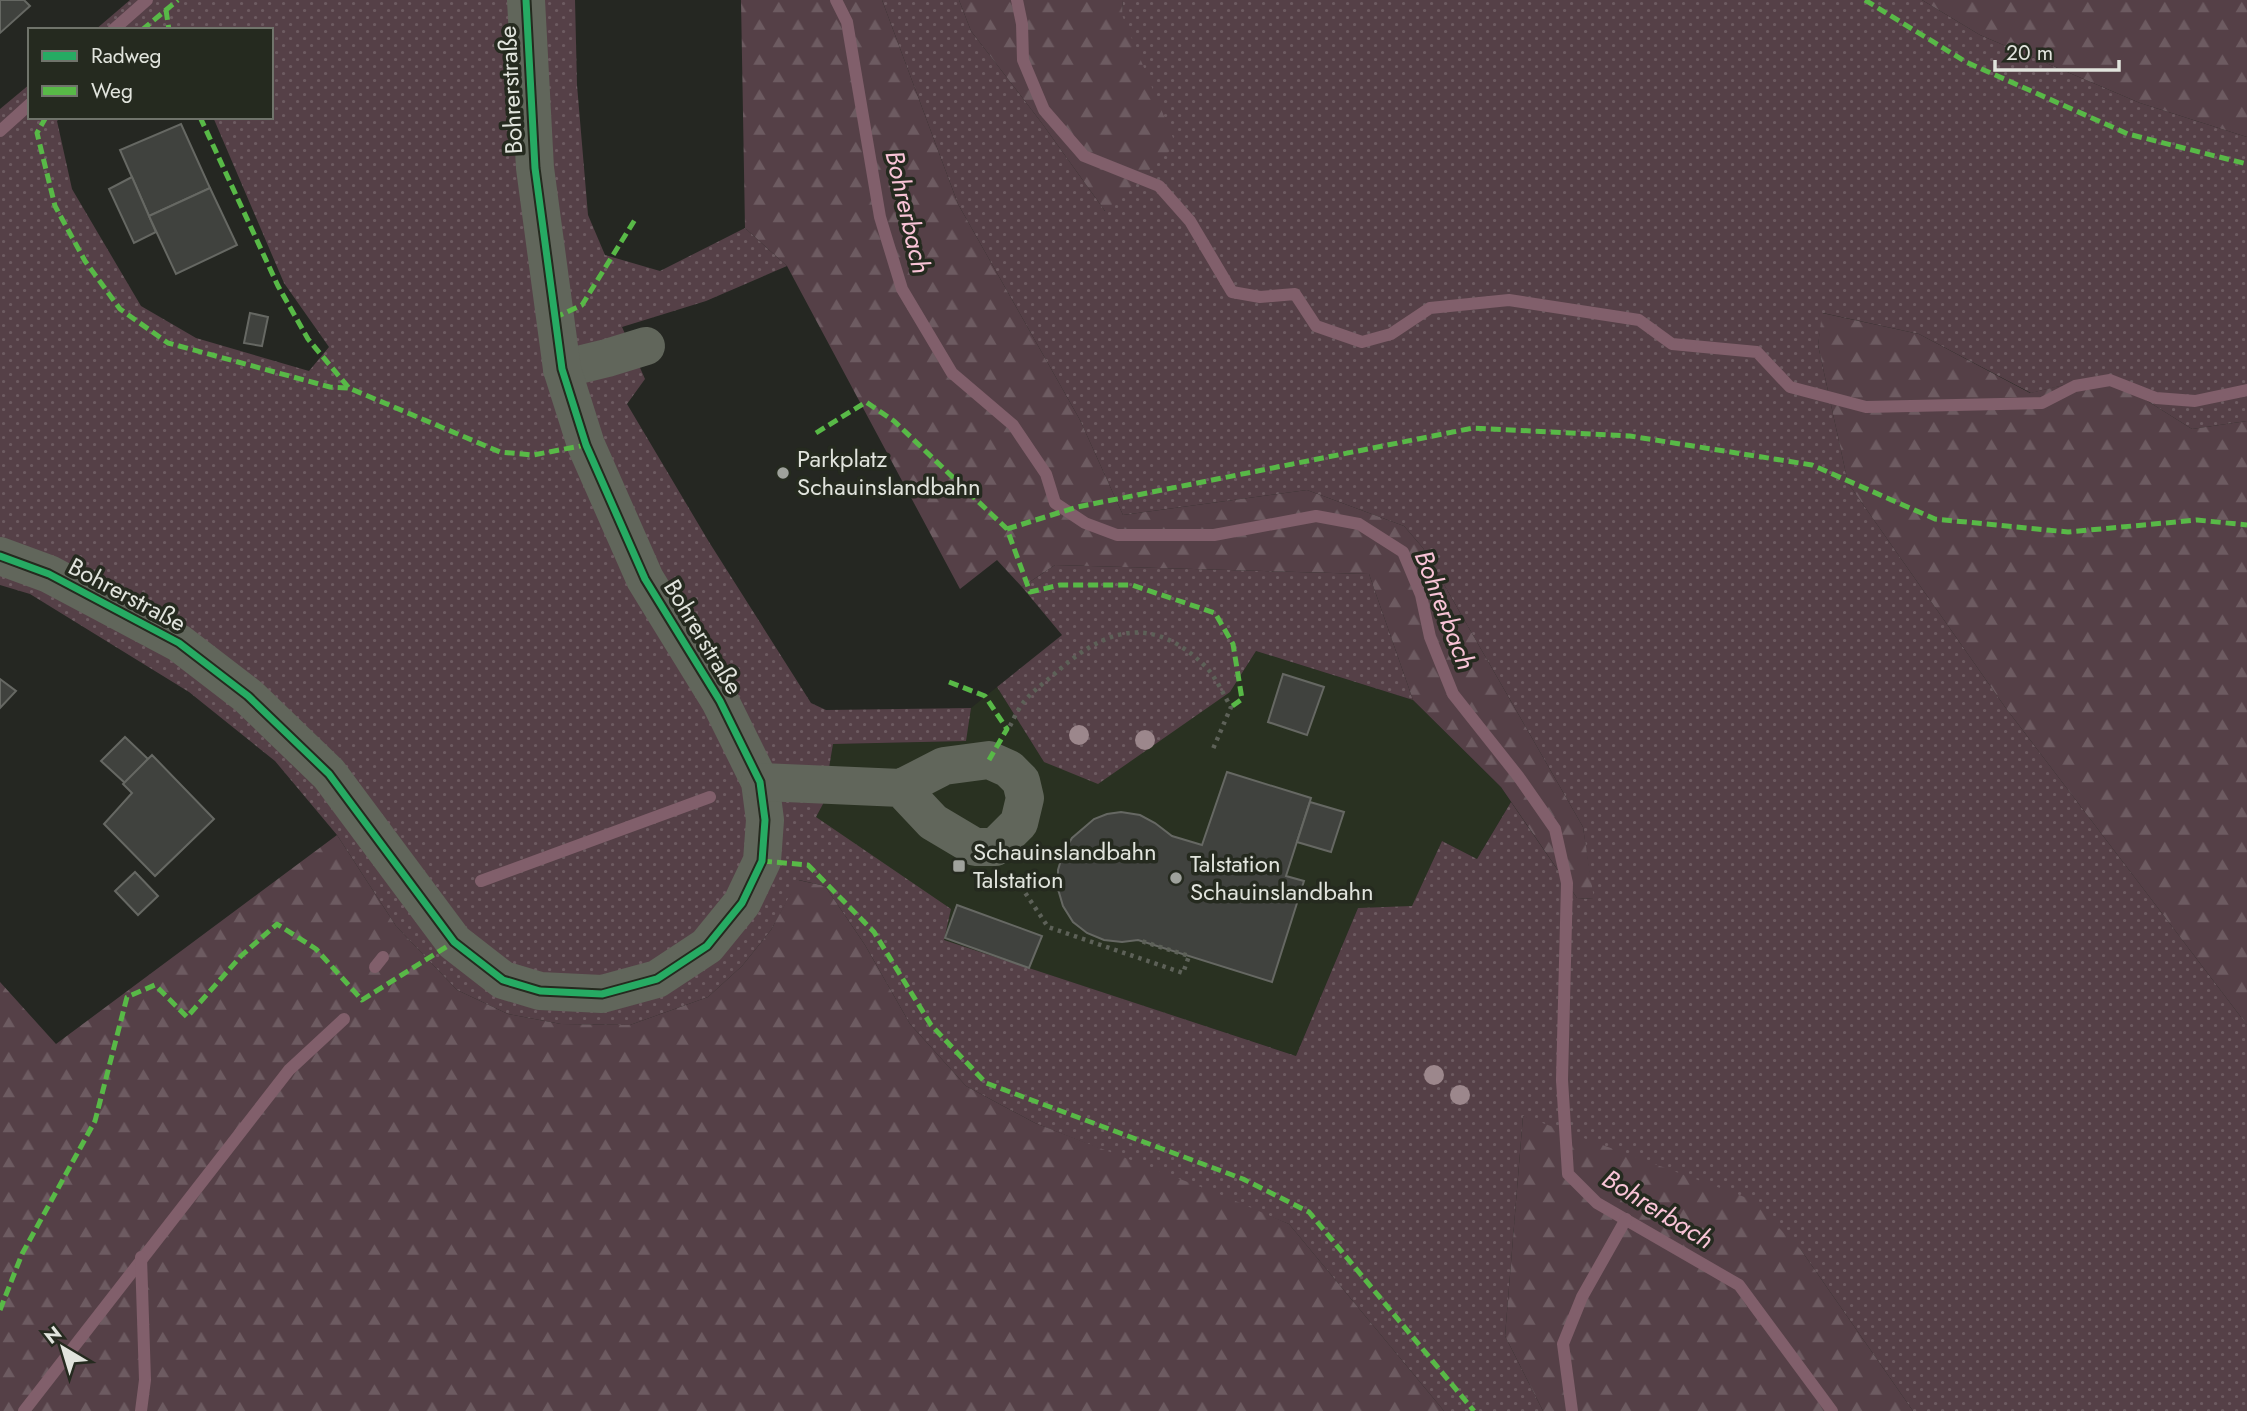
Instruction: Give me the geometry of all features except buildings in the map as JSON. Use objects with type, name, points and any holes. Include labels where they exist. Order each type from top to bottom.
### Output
[{"type":"street","name":"Bohrerstraße","points":[[0,556],[49,574],[179,643],[248,696],[329,774],[454,942],[503,980],[540,990],[602,994],[657,979],[707,946],[742,904],[762,861],[765,820],[760,782],[720,701],[645,579],[586,445],[562,369],[534,168],[526,0]]},
{"type":"street","points":[[562,369],[646,345]]},
{"type":"street","points":[[760,782],[901,788],[944,766],[989,760],[1009,769],[1021,781],[1025,798],[1019,823],[995,847],[975,847],[933,822],[901,788]]},
{"type":"path","points":[[1007,729],[1024,702],[1073,657],[1107,637],[1132,631],[1157,634],[1188,652],[1207,668],[1231,707],[1213,749]]},
{"type":"path","points":[[995,847],[1048,927],[1183,974],[1189,956],[1138,940]]},
{"type":"shaded area","points":[[1256,651],[1413,700],[1501,787],[1511,802],[1477,859],[1442,841],[1412,907],[1358,908],[1296,1056],[943,940],[816,817],[823,804],[833,744],[965,741],[971,708],[997,687],[1044,762],[1230,692]]},
{"type":"green space","points":[[130,0],[575,0],[577,85],[588,215],[605,255],[660,271],[745,228],[787,266],[706,301],[622,327],[645,379],[627,404],[709,542],[811,703],[826,710],[971,708],[966,741],[833,744],[823,804],[816,817],[951,909],[944,940],[1296,1056],[1358,908],[1412,906],[1442,841],[1477,859],[1511,802],[1577,898],[1593,899],[1583,827],[1423,548],[1404,526],[1307,490],[1123,515],[1080,420],[958,204],[882,0],[959,0],[971,31],[1105,211],[1123,0],[1922,0],[1980,35],[2140,103],[2247,137],[2247,421],[2192,429],[2106,375],[2031,393],[1919,334],[1823,313],[1818,345],[1848,483],[2005,707],[2247,1025],[2247,1411],[1913,1411],[1801,1250],[1523,1116],[1505,1336],[1543,1411],[1444,1411],[1289,1224],[1035,1123],[966,1086],[910,1024],[865,945],[825,886],[799,880],[771,930],[742,966],[708,997],[630,1025],[561,1024],[508,1014],[457,990],[396,926],[337,835],[275,761],[189,692],[30,594],[0,585],[0,109],[28,86],[28,119],[59,119],[57,121],[72,189],[141,306],[196,338],[309,371],[329,347],[284,283],[214,119],[273,119],[273,28],[97,28]]},
{"type":"green space","points":[[741,0],[882,0],[958,204],[1080,420],[1123,515],[1307,490],[1404,526],[1423,548],[1583,827],[1594,899],[1577,898],[1501,787],[1413,700],[1369,574],[1055,565],[1022,587],[997,560],[960,589],[787,266],[745,228]]},
{"type":"green space","points":[[959,0],[1123,0],[1122,15],[1176,145],[1105,211],[971,31]]},
{"type":"green space","points":[[1922,0],[2247,0],[2247,137],[2140,103],[1980,35]]},
{"type":"green space","points":[[1822,313],[1919,334],[2030,393],[2106,375],[2192,429],[2247,421],[2247,1025],[2005,707],[1848,483],[1818,345]]},
{"type":"green space","points":[[1055,565],[1369,574],[1413,700],[1256,651],[1230,692],[1098,784],[1044,762],[997,687],[1062,635],[1022,587]]},
{"type":"green space","points":[[337,835],[396,926],[457,990],[508,1014],[561,1024],[630,1025],[708,997],[742,966],[771,930],[798,880],[825,886],[865,945],[910,1024],[966,1086],[1035,1123],[1289,1224],[1444,1411],[0,1411],[0,982],[56,1044]]},
{"type":"green space","points":[[1523,1116],[1750,1199],[1801,1250],[1913,1411],[1543,1411],[1505,1336]]},
{"type":"waterway","points":[[115,28],[147,0]]},
{"type":"waterway","name":"Bohrerbach","points":[[836,0],[847,22],[880,217],[902,289],[952,373],[1013,425],[1046,474],[1055,503],[1085,523],[1117,535],[1214,535],[1316,516],[1359,524],[1403,552],[1421,595],[1430,637],[1453,694],[1518,776],[1555,829],[1567,883],[1562,1080],[1568,1174],[1597,1203],[1739,1285],[1832,1411]]},
{"type":"waterway","points":[[1017,0],[1022,24],[1023,60],[1044,110],[1084,156],[1159,186],[1190,221],[1232,292],[1260,297],[1295,294],[1316,326],[1362,342],[1391,334],[1430,308],[1509,300],[1639,320],[1672,344],[1757,352],[1790,387],[1866,407],[2042,403],[2075,386],[2110,380],[2156,398],[2195,401],[2247,390]]},
{"type":"waterway","points":[[0,131],[28,106]]},
{"type":"waterway","points":[[481,881],[710,797]]},
{"type":"waterway","points":[[375,967],[383,957]]},
{"type":"waterway","points":[[24,1411],[289,1070],[344,1019]]},
{"type":"waterway","points":[[1572,1411],[1563,1344],[1582,1297],[1626,1219]]},
{"type":"waterway","points":[[141,1257],[145,1380],[141,1411]]},
{"type":"marked path","points":[[144,28],[178,0]]},
{"type":"marked path","points":[[1865,0],[1966,62],[2128,134],[2247,164]]},
{"type":"marked path","points":[[166,10],[169,28]]},
{"type":"marked path","points":[[45,119],[37,133],[55,206],[85,261],[120,309],[168,343],[330,387],[349,388],[500,452],[533,455],[586,445]]},
{"type":"marked path","points":[[201,119],[278,286],[308,339],[349,388]]},
{"type":"marked path","points":[[554,318],[582,305],[636,218]]},
{"type":"marked path","points":[[816,433],[866,402],[894,421],[1007,529],[1030,592],[1060,585],[1132,585],[1215,613],[1233,644],[1242,699],[1231,707]]},
{"type":"marked path","points":[[1007,529],[1077,507],[1473,428],[1630,436],[1812,465],[1935,519],[2068,532],[2197,520],[2247,525]]},
{"type":"marked path","points":[[949,682],[985,696],[1007,729],[989,760]]},
{"type":"marked path","points":[[762,861],[808,865],[874,932],[931,1025],[986,1083],[1243,1179],[1309,1212],[1474,1411]]},
{"type":"marked path","points":[[0,1310],[22,1254],[95,1121],[127,997],[155,985],[187,1017],[241,956],[277,924],[316,949],[362,1000],[454,942]]},
{"type":"cycle path","points":[[0,556],[49,574],[179,643],[248,696],[329,774],[454,942],[503,980],[540,991],[602,994],[657,979],[707,946],[742,903],[762,861],[765,820],[760,782],[720,701],[645,579],[586,445],[562,369],[535,168],[526,0]]},
{"type":"place","name":"Parkplatz Schauinslandbahn","points":[[783,473]]},
{"type":"place","name":"Schauinslandbahn Talstation","points":[[959,866]]},
{"type":"place","name":"Talstation Schauinslandbahn","points":[[1176,878]]}]
